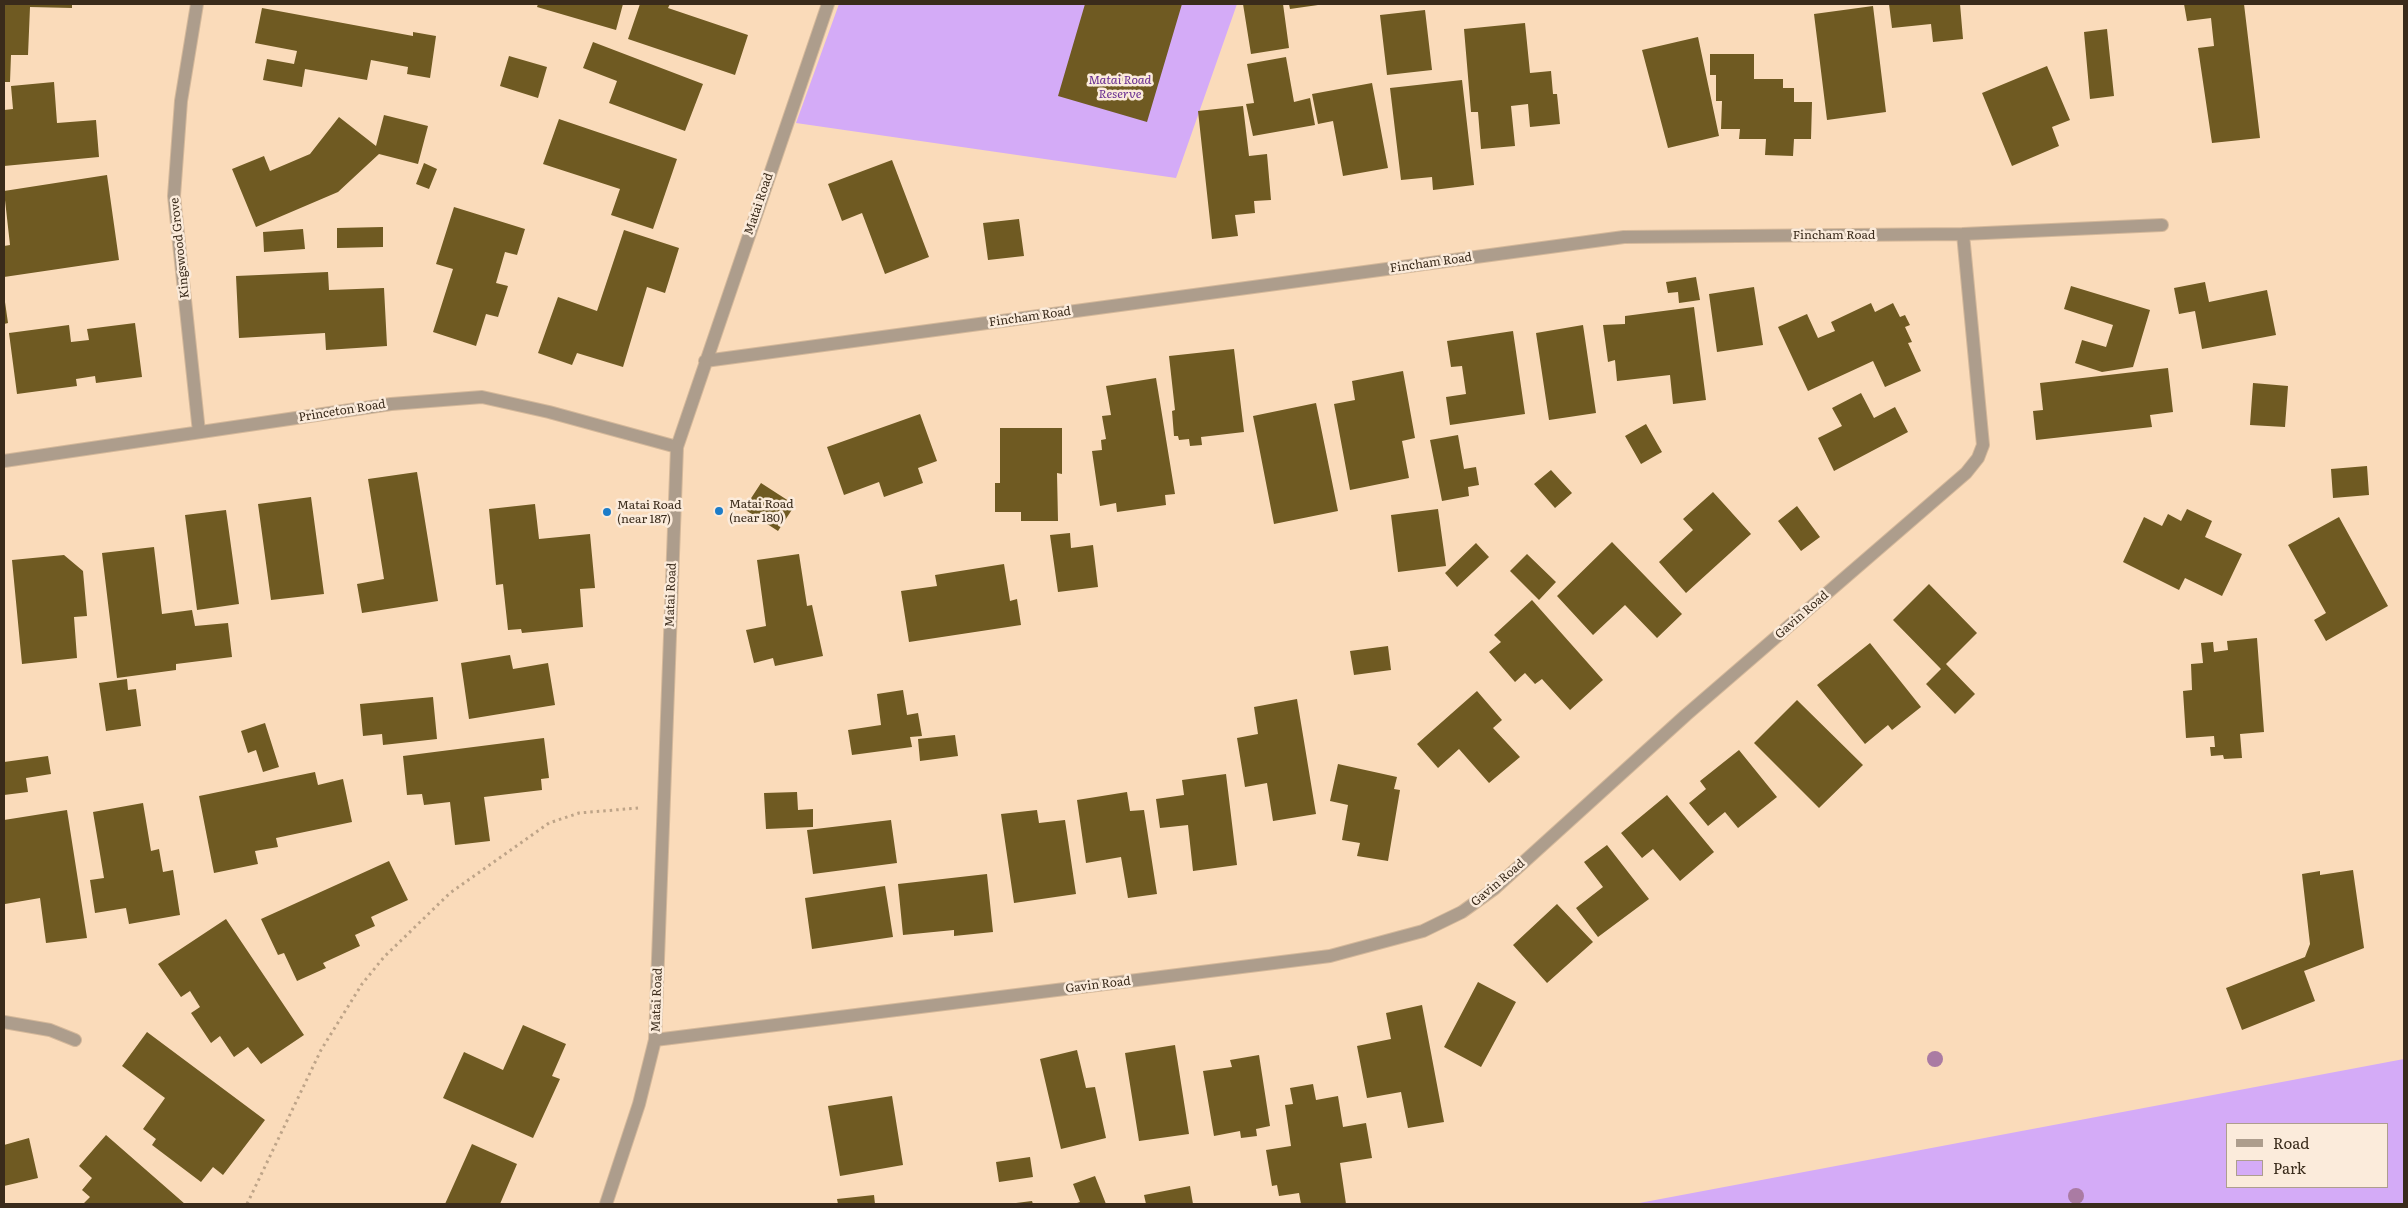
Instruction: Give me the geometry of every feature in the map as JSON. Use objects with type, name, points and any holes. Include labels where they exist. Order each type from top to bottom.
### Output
[{"type":"street","name":"Kingswood Grove","points":[[196,4],[181,101],[174,196],[199,432]]},
{"type":"street","name":"Matai Road","points":[[606,1204],[639,1104],[655,1040],[677,448],[705,361],[828,4]]},
{"type":"street","name":"Fincham Road","points":[[705,361],[1624,237],[1964,234],[2162,225]]},
{"type":"street","name":"Gavin Road","points":[[655,1040],[1330,956],[1423,931],[1462,912],[1494,889],[1686,715],[1966,473],[1978,458],[1982,445],[1964,234]]},
{"type":"street","name":"Princeton Road","points":[[4,460],[391,404],[482,397],[549,412],[677,448]]},
{"type":"street","points":[[4,1022],[50,1030],[75,1040]]},
{"type":"path","points":[[247,1204],[321,1050],[346,1007],[384,957],[430,911],[450,893],[549,823],[579,812],[664,806]]},
{"type":"green space","name":"Matai Road Reserve","points":[[839,4],[1237,4],[1176,178],[796,123]]},
{"type":"green space","points":[[2404,1059],[2404,1204],[1634,1204]]},
{"type":"building","points":[[4,4],[72,4],[72,8],[30,7],[28,55],[11,55],[10,82],[4,82]]},
{"type":"building","points":[[538,4],[623,4],[616,30],[537,7]]},
{"type":"building","points":[[640,4],[670,4],[668,8],[748,35],[735,75],[628,39]]},
{"type":"building","points":[[1085,4],[1182,4],[1147,122],[1058,96]]},
{"type":"building","points":[[1243,4],[1283,4],[1289,48],[1251,54]]},
{"type":"building","points":[[1289,4],[1318,4],[1318,5],[1290,9]]},
{"type":"building","points":[[1889,4],[1960,4],[1963,39],[1933,42],[1931,24],[1892,28]]},
{"type":"building","points":[[2184,4],[2244,4],[2260,138],[2212,143],[2198,48],[2214,46],[2211,18],[2187,21]]},
{"type":"building","points":[[1873,6],[1886,112],[1827,120],[1814,14]]},
{"type":"building","points":[[262,8],[413,36],[413,32],[436,36],[430,78],[407,74],[408,67],[371,60],[367,80],[305,69],[302,87],[263,80],[267,59],[294,64],[297,51],[255,43]]},
{"type":"building","points":[[1425,10],[1432,70],[1387,75],[1380,15]]},
{"type":"building","points":[[1525,23],[1530,73],[1551,71],[1553,94],[1557,94],[1560,124],[1530,127],[1528,104],[1511,106],[1515,146],[1481,149],[1478,112],[1471,112],[1464,29]]},
{"type":"building","points":[[2107,29],[2114,96],[2090,99],[2084,32]]},
{"type":"building","points":[[1698,37],[1719,136],[1668,148],[1642,50]]},
{"type":"building","points":[[593,42],[703,84],[685,131],[609,103],[617,81],[583,68]]},
{"type":"building","points":[[1710,54],[1754,54],[1754,79],[1783,79],[1783,88],[1794,88],[1794,102],[1812,102],[1811,139],[1794,139],[1793,156],[1765,155],[1766,139],[1739,139],[1740,129],[1721,129],[1722,101],[1716,101],[1716,75],[1710,75]]},
{"type":"building","points":[[509,56],[547,67],[538,98],[500,86]]},
{"type":"building","points":[[1286,57],[1294,102],[1310,98],[1315,125],[1253,136],[1246,104],[1254,103],[1247,64]]},
{"type":"building","points":[[2047,66],[2070,120],[2052,127],[2059,146],[2012,166],[1982,93]]},
{"type":"building","points":[[1462,80],[1474,185],[1433,190],[1432,177],[1401,180],[1390,88]]},
{"type":"building","points":[[54,82],[57,123],[96,120],[99,157],[4,166],[4,110],[13,109],[11,86]]},
{"type":"building","points":[[1372,83],[1388,168],[1343,176],[1333,121],[1318,124],[1312,94]]},
{"type":"building","points":[[1243,106],[1249,156],[1267,154],[1271,200],[1254,201],[1255,213],[1235,215],[1238,236],[1212,239],[1198,111]]},
{"type":"building","points":[[384,115],[428,126],[418,164],[379,154],[338,192],[256,227],[232,169],[264,156],[270,171],[310,154],[339,117],[376,146]]},
{"type":"building","points":[[559,119],[677,159],[653,229],[611,215],[620,189],[543,164]]},
{"type":"building","points":[[892,160],[929,257],[885,274],[862,213],[842,221],[828,184]]},
{"type":"building","points":[[424,163],[437,169],[429,189],[416,184]]},
{"type":"building","points":[[107,175],[119,260],[4,277],[4,246],[10,245],[4,191]]},
{"type":"building","points":[[454,207],[525,229],[517,255],[505,252],[496,283],[508,286],[498,317],[486,314],[476,346],[433,332],[453,269],[436,264]]},
{"type":"building","points":[[1019,219],[1024,256],[988,260],[983,223]]},
{"type":"building","points":[[383,227],[383,247],[337,248],[337,228]]},
{"type":"building","points":[[303,229],[305,249],[264,252],[263,232]]},
{"type":"building","points":[[624,230],[679,248],[665,293],[647,287],[623,367],[577,353],[572,365],[538,353],[558,297],[597,311]]},
{"type":"building","points":[[328,272],[329,290],[384,288],[387,346],[326,350],[325,333],[239,338],[236,276]]},
{"type":"building","points":[[1696,277],[1700,300],[1679,303],[1678,292],[1668,293],[1666,282]]},
{"type":"building","points":[[2205,282],[2209,302],[2267,290],[2276,335],[2202,349],[2195,311],[2179,314],[2174,288]]},
{"type":"building","points":[[2071,286],[2150,310],[2133,367],[2102,372],[2075,363],[2082,340],[2106,347],[2113,325],[2064,309]]},
{"type":"building","points":[[1754,287],[1763,345],[1717,352],[1709,294]]},
{"type":"building","points":[[4,295],[8,323],[4,324]]},
{"type":"building","points":[[1871,303],[1875,312],[1893,303],[1900,317],[1905,315],[1910,325],[1905,327],[1912,342],[1908,343],[1921,371],[1885,387],[1873,361],[1808,391],[1778,327],[1807,314],[1818,338],[1835,331],[1831,322]]},
{"type":"building","points":[[1694,307],[1706,400],[1673,404],[1670,375],[1617,381],[1615,360],[1608,362],[1603,325],[1625,324],[1625,316]]},
{"type":"building","points":[[135,323],[142,377],[96,383],[95,376],[76,379],[77,386],[17,394],[9,333],[69,325],[71,342],[89,340],[87,329]]},
{"type":"building","points":[[1583,325],[1596,413],[1549,420],[1536,333]]},
{"type":"building","points":[[1513,331],[1525,414],[1450,425],[1446,397],[1466,394],[1462,366],[1451,367],[1447,341]]},
{"type":"building","points":[[1234,349],[1244,432],[1201,437],[1202,445],[1190,446],[1189,439],[1179,440],[1178,436],[1174,436],[1172,411],[1175,410],[1169,356]]},
{"type":"building","points":[[2168,368],[2173,412],[2150,415],[2152,427],[2036,440],[2033,411],[2043,410],[2040,383]]},
{"type":"building","points":[[1403,371],[1415,438],[1402,441],[1409,478],[1350,490],[1334,404],[1355,400],[1352,381]]},
{"type":"building","points":[[1156,378],[1175,494],[1165,495],[1166,505],[1117,512],[1116,503],[1100,506],[1092,451],[1102,450],[1101,440],[1106,439],[1102,416],[1111,415],[1106,386]]},
{"type":"building","points":[[2253,383],[2288,386],[2285,427],[2250,425]]},
{"type":"building","points":[[1861,393],[1874,418],[1895,407],[1908,432],[1834,471],[1818,438],[1842,426],[1832,408]]},
{"type":"building","points":[[1316,403],[1338,511],[1274,524],[1253,416]]},
{"type":"building","points":[[920,414],[937,461],[918,468],[923,483],[884,497],[879,482],[844,495],[827,447]]},
{"type":"building","points":[[1646,424],[1662,452],[1641,464],[1625,436]]},
{"type":"building","points":[[1000,428],[1062,428],[1062,474],[1057,473],[1058,521],[1021,521],[1021,512],[995,512],[995,483],[1000,483]]},
{"type":"building","points":[[1458,435],[1464,469],[1476,467],[1479,485],[1468,487],[1469,496],[1442,501],[1430,440]]},
{"type":"building","points":[[2367,466],[2369,495],[2333,498],[2331,469]]},
{"type":"building","points":[[1551,470],[1572,493],[1555,508],[1534,484]]},
{"type":"building","points":[[417,472],[438,601],[362,613],[357,584],[384,579],[368,479]]},
{"type":"building","points":[[761,483],[795,505],[778,531],[744,509]]},
{"type":"building","points":[[1713,492],[1751,534],[1686,593],[1659,562],[1693,530],[1683,519]]},
{"type":"building","points":[[311,497],[324,594],[271,600],[258,504]]},
{"type":"building","points":[[535,504],[539,539],[590,534],[595,588],[580,589],[583,627],[522,633],[521,629],[508,630],[503,584],[496,585],[489,509]]},
{"type":"building","points":[[1797,506],[1820,537],[1801,551],[1778,521]]},
{"type":"building","points":[[1438,509],[1446,566],[1398,572],[1391,515]]},
{"type":"building","points":[[2187,509],[2212,521],[2205,537],[2242,554],[2222,596],[2185,578],[2179,590],[2123,562],[2144,517],[2162,526],[2168,514],[2181,521]]},
{"type":"building","points":[[226,510],[239,604],[197,610],[185,515]]},
{"type":"building","points":[[2339,517],[2388,606],[2326,641],[2314,620],[2326,613],[2288,545]]},
{"type":"building","points":[[1070,533],[1071,548],[1093,545],[1098,587],[1058,592],[1050,535]]},
{"type":"building","points":[[1612,542],[1682,614],[1657,638],[1625,605],[1593,635],[1557,596]]},
{"type":"building","points":[[1476,543],[1489,557],[1457,587],[1445,573]]},
{"type":"building","points":[[154,547],[162,614],[192,610],[195,626],[228,623],[232,657],[176,664],[176,670],[117,678],[102,553]]},
{"type":"building","points":[[799,554],[807,606],[812,605],[823,656],[775,666],[773,658],[754,663],[746,630],[766,626],[757,560]]},
{"type":"building","points":[[1527,554],[1556,582],[1539,600],[1510,571]]},
{"type":"building","points":[[64,555],[83,571],[87,616],[74,617],[77,658],[22,664],[12,560]]},
{"type":"building","points":[[1004,564],[1010,601],[1017,599],[1021,625],[909,642],[901,591],[937,586],[935,575]]},
{"type":"building","points":[[1929,584],[1977,633],[1946,664],[1975,694],[1955,714],[1926,684],[1941,669],[1893,620]]},
{"type":"building","points":[[1532,600],[1603,680],[1570,710],[1542,679],[1535,684],[1525,673],[1515,682],[1489,652],[1501,642],[1494,635]]},
{"type":"building","points":[[2257,638],[2264,732],[2240,734],[2242,758],[2224,759],[2223,755],[2211,756],[2210,747],[2215,747],[2214,736],[2186,738],[2183,691],[2192,690],[2191,664],[2203,663],[2201,643],[2213,642],[2214,652],[2228,650],[2227,641]]},
{"type":"building","points":[[1870,643],[1921,707],[1892,730],[1888,725],[1865,744],[1817,685]]},
{"type":"building","points":[[1388,646],[1391,670],[1354,675],[1350,651]]},
{"type":"building","points":[[510,655],[513,669],[548,663],[555,705],[469,719],[461,663]]},
{"type":"building","points":[[127,679],[128,690],[136,689],[141,726],[106,731],[99,683]]},
{"type":"building","points":[[903,690],[907,715],[918,713],[922,736],[910,737],[912,747],[852,755],[848,730],[881,725],[877,694]]},
{"type":"building","points":[[1477,691],[1502,720],[1493,728],[1520,757],[1489,783],[1459,749],[1438,768],[1417,744]]},
{"type":"building","points":[[433,697],[437,739],[383,745],[382,734],[363,736],[360,704]]},
{"type":"building","points":[[1297,699],[1316,814],[1273,821],[1267,783],[1245,787],[1237,738],[1258,734],[1254,707]]},
{"type":"building","points":[[1797,700],[1863,765],[1819,808],[1754,743]]},
{"type":"building","points":[[265,723],[279,767],[263,772],[256,750],[248,753],[241,731]]},
{"type":"building","points":[[955,735],[958,756],[920,761],[918,739]]},
{"type":"building","points":[[544,738],[549,778],[541,779],[542,790],[484,797],[490,841],[455,845],[450,802],[424,805],[422,794],[407,795],[403,756]]},
{"type":"building","points":[[1739,750],[1777,797],[1738,828],[1725,812],[1708,826],[1689,803],[1706,789],[1700,781]]},
{"type":"building","points":[[48,756],[51,774],[26,778],[28,792],[4,795],[4,762]]},
{"type":"building","points":[[1338,764],[1397,777],[1394,789],[1400,790],[1388,861],[1357,856],[1360,843],[1342,840],[1348,805],[1330,801]]},
{"type":"building","points":[[315,772],[318,785],[343,779],[352,822],[276,838],[278,847],[255,851],[258,864],[214,873],[199,796]]},
{"type":"building","points":[[1226,774],[1237,865],[1193,871],[1188,825],[1160,828],[1156,799],[1184,795],[1182,780]]},
{"type":"building","points":[[797,792],[798,810],[813,809],[813,827],[766,829],[764,793]]},
{"type":"building","points":[[1127,792],[1130,811],[1144,810],[1157,894],[1128,898],[1121,857],[1086,863],[1077,800]]},
{"type":"building","points":[[1667,795],[1714,852],[1680,881],[1653,849],[1642,858],[1621,833]]},
{"type":"building","points":[[143,803],[151,851],[159,849],[163,872],[173,870],[180,915],[129,924],[126,908],[95,913],[90,880],[104,878],[93,812]]},
{"type":"building","points":[[67,810],[87,938],[46,943],[40,898],[5,904],[4,820]]},
{"type":"building","points":[[1037,810],[1039,823],[1065,820],[1076,894],[1014,903],[1001,814]]},
{"type":"building","points":[[891,820],[897,863],[813,874],[807,830]]},
{"type":"building","points":[[1607,845],[1649,899],[1598,937],[1576,908],[1603,887],[1584,862]]},
{"type":"building","points":[[389,861],[408,900],[371,917],[375,926],[355,935],[360,946],[323,963],[326,968],[297,981],[284,953],[278,955],[261,919]]},
{"type":"building","points":[[2353,870],[2364,948],[2304,971],[2315,1001],[2242,1030],[2226,988],[2305,957],[2310,944],[2302,874],[2320,871],[2320,875]]},
{"type":"building","points":[[987,874],[993,932],[954,936],[954,930],[903,935],[898,884]]},
{"type":"building","points":[[885,886],[893,937],[812,949],[805,898]]},
{"type":"building","points":[[1557,904],[1593,942],[1547,983],[1513,945]]},
{"type":"building","points":[[226,919],[304,1035],[261,1064],[248,1047],[234,1057],[220,1036],[211,1043],[191,1013],[200,1007],[190,991],[181,997],[158,964]]},
{"type":"building","points":[[1478,982],[1516,1002],[1481,1067],[1444,1047]]},
{"type":"building","points":[[1422,1005],[1444,1122],[1408,1128],[1401,1092],[1367,1098],[1357,1046],[1391,1039],[1386,1013]]},
{"type":"building","points":[[523,1025],[566,1044],[552,1076],[560,1079],[533,1138],[443,1098],[464,1052],[503,1070]]},
{"type":"building","points":[[147,1032],[265,1120],[223,1175],[213,1167],[201,1182],[152,1145],[156,1139],[143,1129],[165,1098],[122,1066]]},
{"type":"building","points":[[1175,1045],[1189,1134],[1139,1141],[1125,1053]]},
{"type":"building","points":[[1077,1050],[1086,1088],[1095,1087],[1106,1138],[1061,1149],[1040,1059]]},
{"type":"building","points":[[1259,1055],[1270,1126],[1256,1129],[1257,1136],[1241,1138],[1240,1131],[1214,1136],[1203,1071],[1232,1067],[1230,1060]]},
{"type":"building","points":[[1313,1084],[1316,1100],[1338,1096],[1343,1127],[1366,1123],[1372,1158],[1340,1163],[1346,1204],[1301,1204],[1299,1193],[1279,1196],[1277,1185],[1272,1186],[1266,1150],[1291,1146],[1285,1105],[1293,1104],[1290,1088]]},
{"type":"building","points":[[892,1096],[903,1165],[840,1176],[828,1106]]},
{"type":"building","points":[[106,1135],[185,1204],[83,1204],[90,1197],[82,1190],[92,1178],[79,1166]]},
{"type":"building","points":[[29,1138],[38,1178],[4,1186],[4,1145]]},
{"type":"building","points":[[472,1144],[517,1164],[500,1204],[445,1204]]},
{"type":"building","points":[[1030,1157],[1033,1177],[999,1182],[996,1162]]},
{"type":"building","points":[[1095,1176],[1106,1204],[1074,1204],[1080,1202],[1073,1184]]},
{"type":"building","points":[[1190,1186],[1193,1204],[1146,1204],[1144,1195]]},
{"type":"building","points":[[874,1195],[875,1204],[838,1204],[837,1199]]},
{"type":"building","points":[[1032,1201],[1033,1204],[1016,1204],[1016,1203]]},
{"type":"place","name":"Matai Road (near 180)","points":[[719,511]]},
{"type":"place","name":"Matai Road (near 187)","points":[[607,512]]}]
